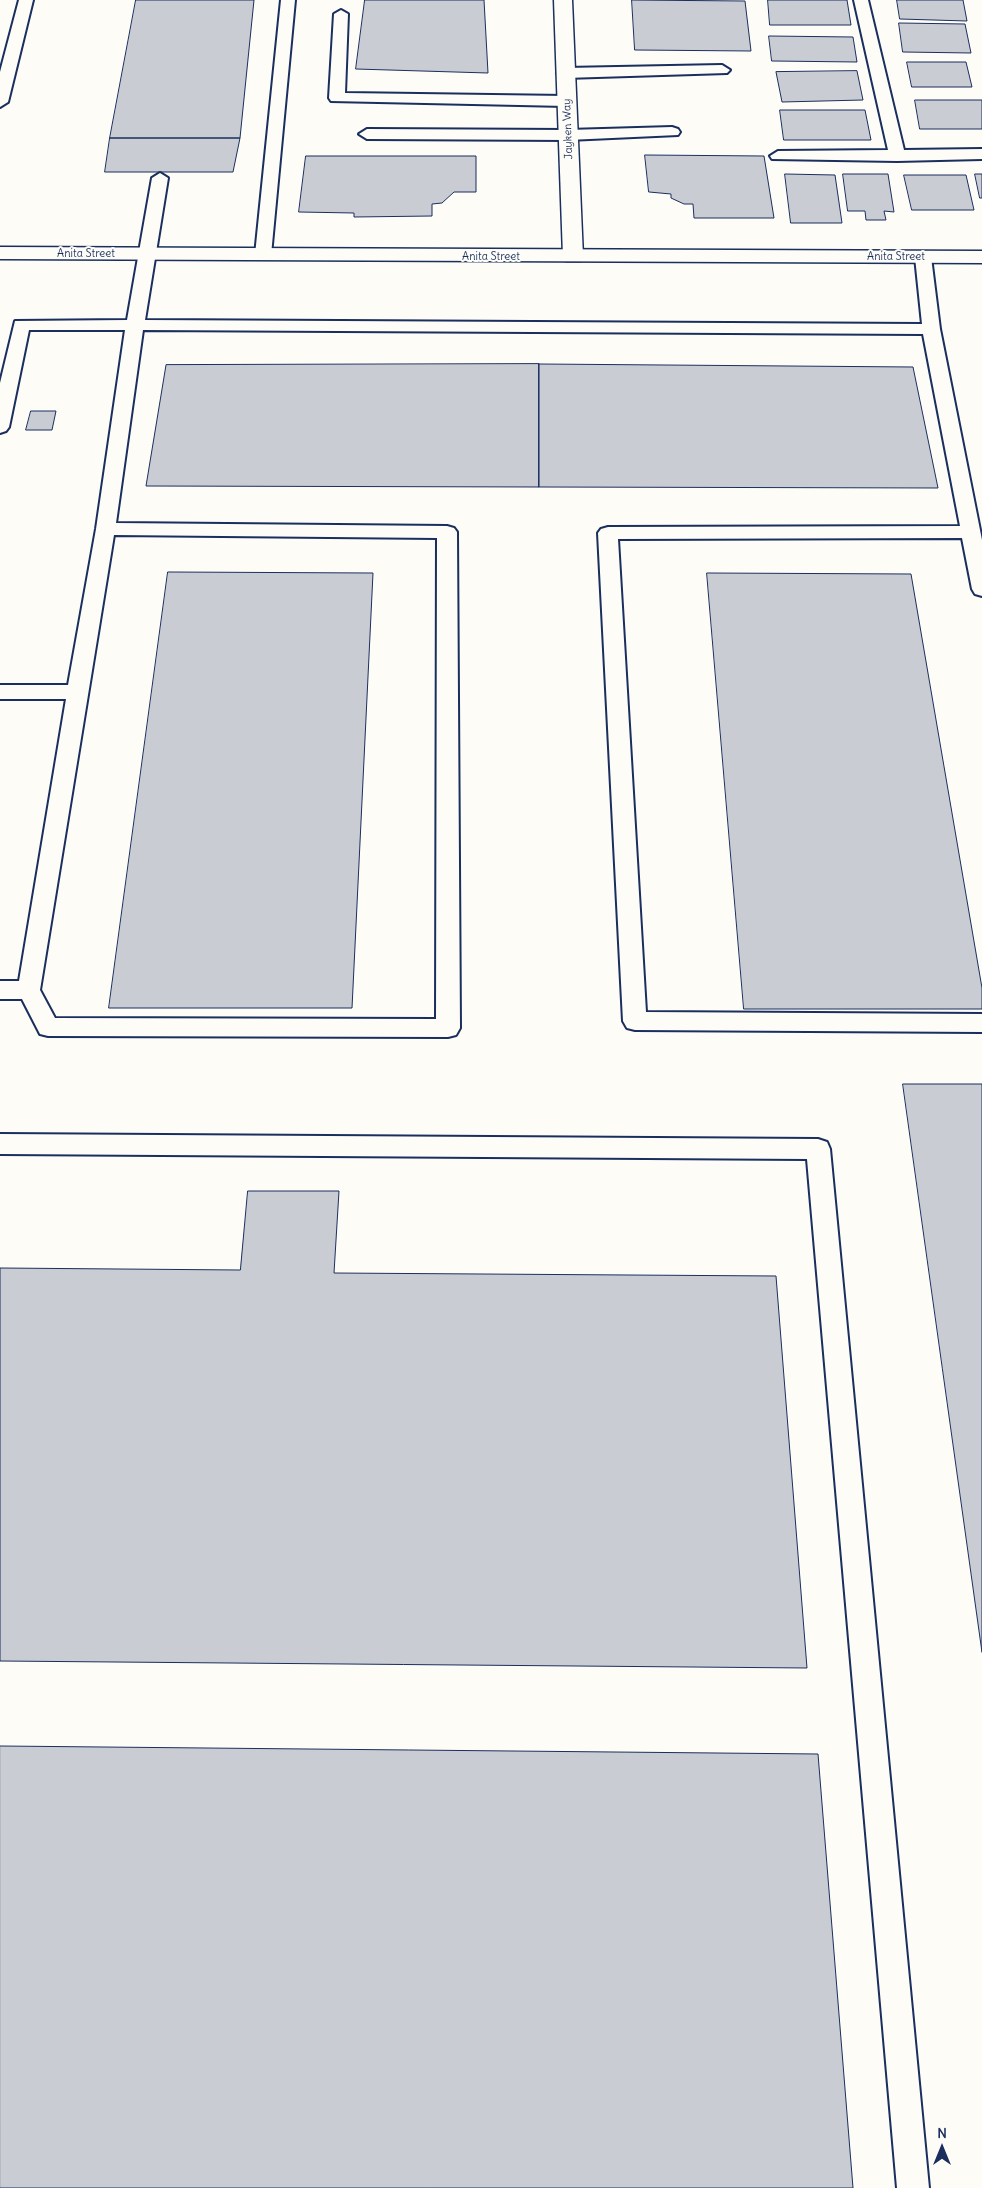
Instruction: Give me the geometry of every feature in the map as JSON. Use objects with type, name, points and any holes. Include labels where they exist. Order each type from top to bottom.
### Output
[{"type":"street","name":"Jayken Way","points":[[562,0],[572,258]]},
{"type":"street","name":"Anita Street","points":[[0,253],[572,258],[982,258]]},
{"type":"lane","points":[[0,102],[26,0]]},
{"type":"lane","points":[[263,255],[288,0]]},
{"type":"lane","points":[[861,0],[897,156]]},
{"type":"lane","points":[[341,14],[337,98],[566,101]]},
{"type":"lane","points":[[565,73],[722,70]]},
{"type":"lane","points":[[366,134],[568,135],[672,132]]},
{"type":"lane","points":[[778,156],[982,154]]},
{"type":"lane","points":[[106,529],[447,532],[448,1028],[48,1027],[29,990],[77,692],[106,529],[135,325],[160,178]]},
{"type":"lane","points":[[922,258],[931,329],[982,589]]},
{"type":"lane","points":[[0,427],[21,325],[931,329]]},
{"type":"lane","points":[[971,532],[608,533],[635,1021],[982,1023]]},
{"type":"lane","points":[[0,692],[77,692]]},
{"type":"lane","points":[[0,990],[29,990]]},
{"type":"lane","points":[[0,1144],[818,1149],[913,2188]]},
{"type":"building","points":[[136,0],[254,0],[240,138],[110,138]]},
{"type":"building","points":[[365,0],[484,0],[488,73],[356,69]]},
{"type":"building","points":[[632,0],[745,1],[751,51],[635,50]]},
{"type":"building","points":[[768,0],[847,0],[851,25],[770,25]]},
{"type":"building","points":[[897,0],[963,0],[967,21],[900,19]]},
{"type":"building","points":[[899,23],[965,24],[971,53],[903,52]]},
{"type":"building","points":[[769,36],[853,37],[857,62],[772,61]]},
{"type":"building","points":[[907,62],[966,62],[972,87],[912,87]]},
{"type":"building","points":[[857,71],[863,100],[782,102],[776,72]]},
{"type":"building","points":[[915,100],[982,100],[982,129],[920,129]]},
{"type":"building","points":[[780,110],[865,110],[871,140],[784,140]]},
{"type":"building","points":[[110,138],[240,138],[233,172],[105,172]]},
{"type":"building","points":[[645,155],[764,156],[774,218],[694,218],[693,204],[684,204],[671,198],[671,194],[649,192]]},
{"type":"building","points":[[306,156],[476,156],[476,192],[454,192],[442,203],[432,204],[432,216],[354,217],[354,213],[299,212]]},
{"type":"building","points":[[785,174],[835,175],[842,223],[791,223]]},
{"type":"building","points":[[843,174],[888,174],[894,212],[884,211],[886,220],[866,220],[865,211],[848,211]]},
{"type":"building","points":[[975,174],[982,174],[982,198],[980,198]]},
{"type":"building","points":[[904,175],[966,175],[974,210],[912,210]]},
{"type":"building","points":[[539,364],[539,487],[146,486],[166,365]]},
{"type":"building","points":[[539,364],[913,367],[938,488],[539,487]]},
{"type":"building","points":[[31,411],[56,411],[52,430],[26,430]]},
{"type":"building","points":[[168,572],[373,573],[352,1008],[109,1008]]},
{"type":"building","points":[[707,573],[911,574],[982,988],[982,1009],[744,1009]]},
{"type":"building","points":[[903,1084],[982,1084],[982,1652]]},
{"type":"building","points":[[248,1191],[339,1191],[334,1273],[776,1276],[807,1668],[0,1661],[0,1268],[240,1270]]},
{"type":"building","points":[[0,1746],[818,1754],[853,2188],[0,2188]]}]
